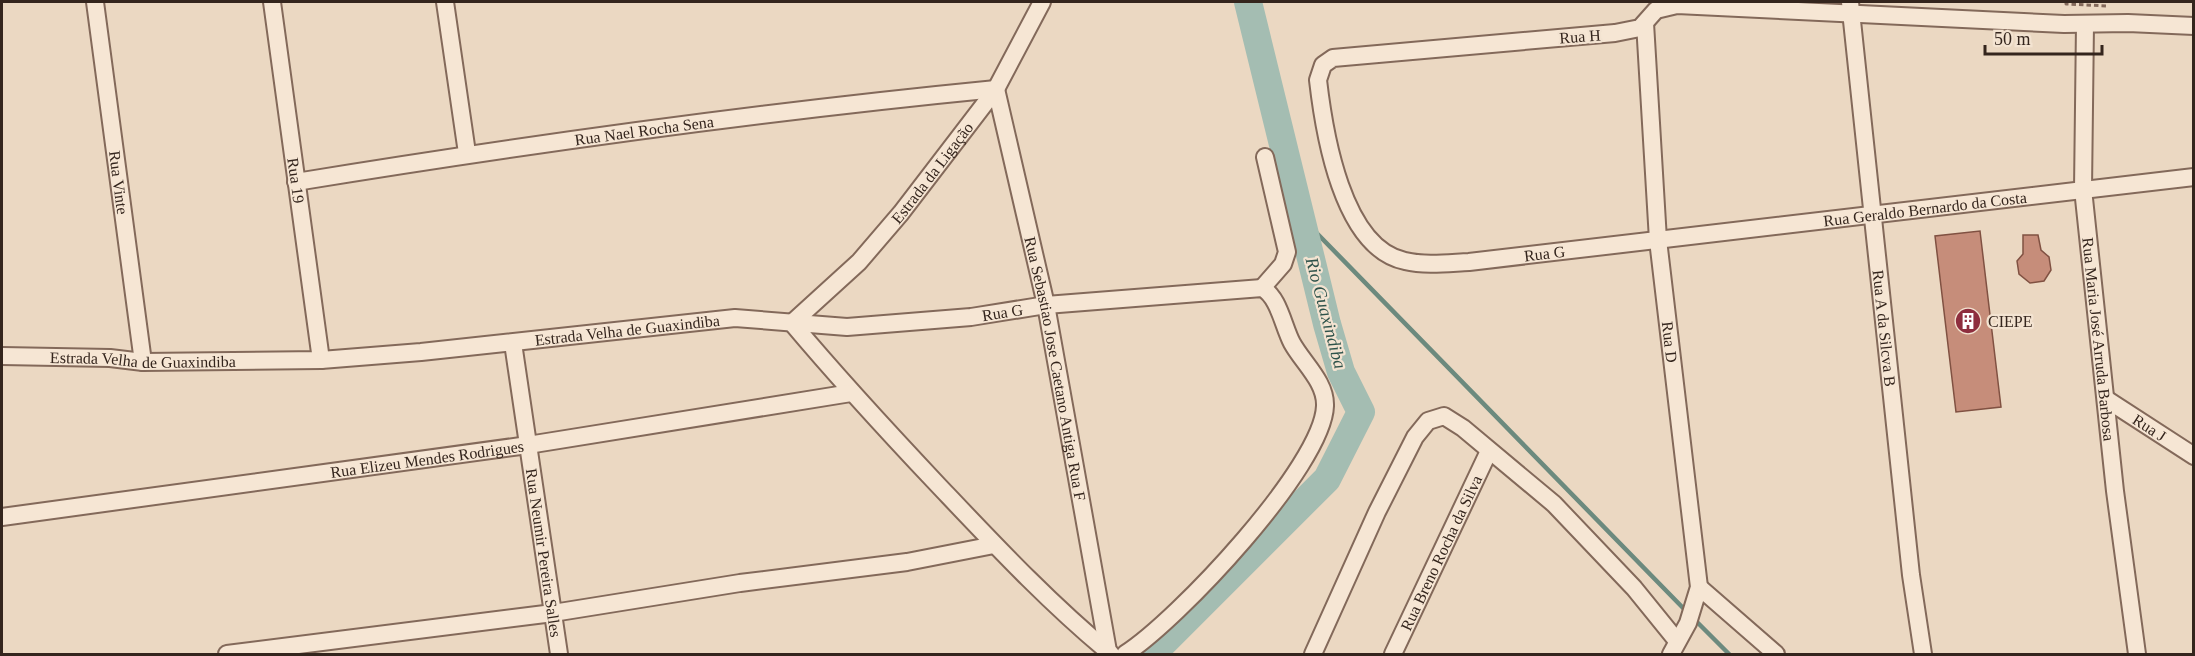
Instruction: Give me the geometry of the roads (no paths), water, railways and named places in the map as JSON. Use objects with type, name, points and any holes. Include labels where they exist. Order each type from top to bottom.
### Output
[{"type":"street","name":"Rua Vinte","points":[[95,2],[143,362]]},
{"type":"street","name":"Rua 19","points":[[272,2],[321,360]]},
{"type":"street","points":[[446,2],[467,153]]},
{"type":"street","name":"Estrada da Ligação","points":[[792,322],[859,262],[901,213],[996,89],[1042,2]]},
{"type":"street","name":"Rua H","points":[[1433,264],[1405,261],[1390,255],[1372,242],[1355,220],[1339,180],[1318,80],[1323,65],[1333,58],[1615,33],[1633,30],[1645,23],[1656,10],[1668,5],[1851,8],[2085,24],[2193,26]]},
{"type":"street","name":"Rua A da Silcva B","points":[[1851,8],[1911,575],[1923,654]]},
{"type":"street","name":"Rua D","points":[[1645,23],[1658,240],[1699,586],[1688,623],[1674,648]]},
{"type":"street","name":"Rua Maria José Arruda Barbosa","points":[[2085,24],[2083,189],[2115,491],[2137,654]]},
{"type":"street","name":"Rua Nael Rocha Sena","points":[[296,182],[467,153],[708,120],[996,89]]},
{"type":"street","name":"Rua Sebastiao Jose Caetano Antiga Rua F","points":[[996,89],[1046,305],[1110,652]]},
{"type":"street","points":[[1125,654],[1159,628],[1245,540],[1304,461],[1321,428],[1325,405],[1323,390],[1293,345],[1272,296],[1262,288],[1283,264],[1287,252],[1265,157]]},
{"type":"street","name":"Rua Geraldo Bernardo da Costa","points":[[1658,240],[2193,177]]},
{"type":"street","name":"Rua G","points":[[1433,264],[1658,240]]},
{"type":"street","name":"Rua G","points":[[792,322],[847,327],[971,317],[1046,305],[1262,288]]},
{"type":"street","name":"Estrada Velha de Guaxindiba","points":[[2,356],[110,358],[143,362],[321,360],[513,343],[647,326],[735,318],[792,322]]},
{"type":"street","points":[[792,322],[850,393],[994,545],[1059,610],[1110,652]]},
{"type":"street","name":"Rua Neumir Pereira Salles","points":[[513,343],[559,654]]},
{"type":"street","name":"Rua Elizeu Mendes Rodrigues","points":[[2,517],[528,445],[850,393]]},
{"type":"street","name":"Rua J","points":[[2106,399],[2193,456]]},
{"type":"street","points":[[1313,654],[1377,512],[1421,428],[1435,418],[1448,417],[1554,504],[1587,537],[1634,588],[1674,648]]},
{"type":"street","name":"Rua Breno Rocha da Silva","points":[[1393,654],[1489,451]]},
{"type":"street","points":[[227,654],[553,613],[740,583],[907,562],[994,545]]},
{"type":"street","points":[[1699,586],[1776,654]]},
{"type":"waterway","name":"Rio Guaxindiba","points":[[1152,654],[1327,479],[1361,412],[1341,372],[1327,324],[1248,2]]},
{"type":"waterway","points":[[1301,217],[1687,612]]},
{"type":"waterway","points":[[1693,618],[1729,654]]},
{"type":"place","name":"CIEPE","points":[[1968,321]]}]
